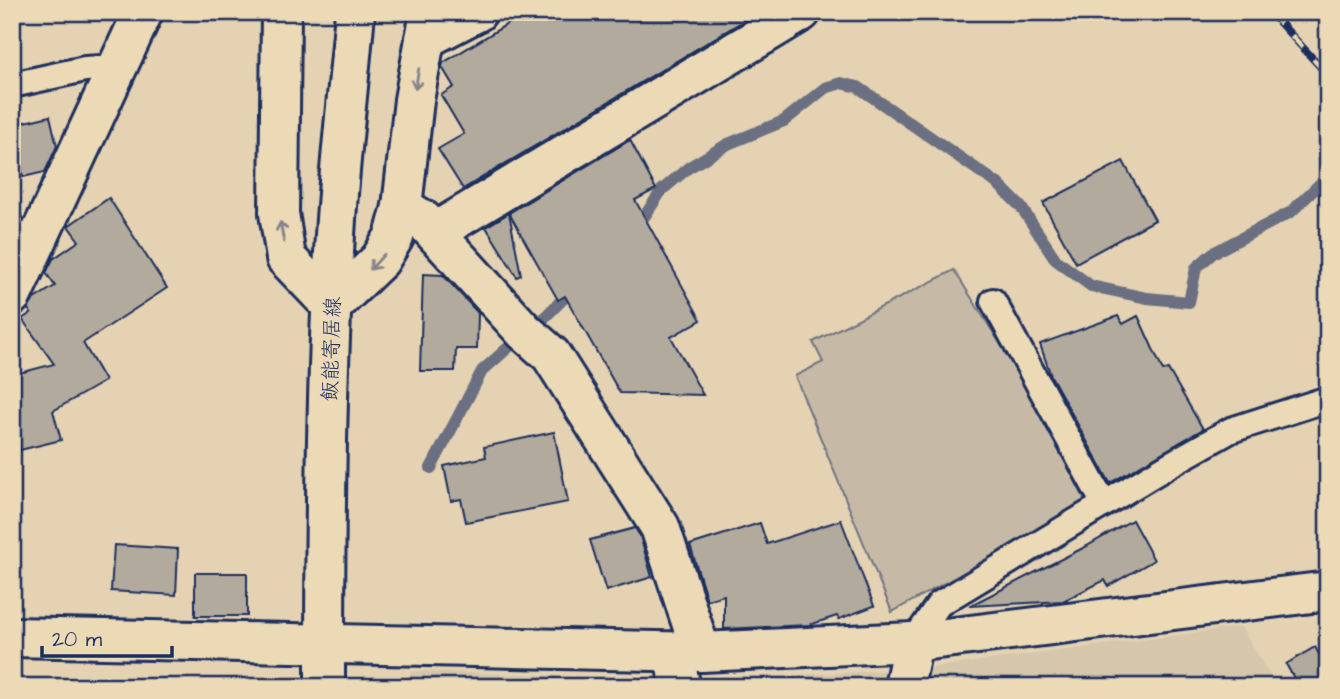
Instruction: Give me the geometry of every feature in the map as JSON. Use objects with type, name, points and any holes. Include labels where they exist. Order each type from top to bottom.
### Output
[{"type":"street","points":[[17,284],[142,12]]},
{"type":"street","points":[[281,12],[279,213],[286,258],[332,306],[380,260],[394,237],[402,206],[414,100],[427,25],[477,12]]},
{"type":"street","name":"飯能寄居線","points":[[325,687],[326,486],[332,306],[355,12]]},
{"type":"street","points":[[435,232],[801,12]]},
{"type":"street","points":[[402,206],[422,219],[514,321],[551,355],[660,527],[685,664]]},
{"type":"street","points":[[12,637],[325,642],[685,664],[913,642],[1328,591]]},
{"type":"street","points":[[904,687],[913,642]]},
{"type":"lane","points":[[12,85],[85,69],[118,66]]},
{"type":"lane","points":[[12,227],[17,284]]},
{"type":"lane","points":[[993,301],[1104,504]]},
{"type":"lane","points":[[913,642],[940,604],[1104,504],[1231,430],[1328,399]]},
{"type":"shaded area","points":[[954,270],[1023,380],[1087,504],[892,612],[795,376],[823,362],[813,342]]},
{"type":"shaded area","points":[[1241,627],[1277,687],[926,687],[922,669]]},
{"type":"shaded area","points":[[896,670],[890,687],[692,687],[691,681]]},
{"type":"shaded area","points":[[414,671],[660,679],[670,687],[396,687]]},
{"type":"building","points":[[527,12],[758,12],[463,189],[438,149],[464,134],[441,95],[454,87],[442,67],[443,63]]},
{"type":"building","points":[[50,116],[57,146],[45,172],[23,177],[12,125]]},
{"type":"building","points":[[630,140],[656,189],[635,200],[701,320],[671,337],[703,395],[620,393],[565,296],[558,300],[509,213]]},
{"type":"building","points":[[1123,161],[1155,220],[1076,263],[1043,203]]},
{"type":"building","points":[[109,198],[167,288],[83,343],[105,381],[53,411],[61,440],[12,452],[12,375],[54,364],[22,319],[31,313],[28,309],[34,299],[55,286],[46,273],[53,259],[79,241],[68,226]]},
{"type":"building","points":[[509,213],[521,275],[517,277],[486,227]]},
{"type":"building","points":[[423,274],[443,275],[478,313],[477,349],[456,349],[455,371],[420,371]]},
{"type":"building","points":[[1118,316],[1123,324],[1138,316],[1163,371],[1168,369],[1203,429],[1110,483],[1051,376],[1040,344]]},
{"type":"building","points":[[554,432],[568,502],[466,522],[461,499],[451,501],[444,466],[486,457],[484,447]]},
{"type":"building","points":[[841,520],[874,606],[839,619],[837,616],[809,625],[724,629],[724,595],[707,600],[690,545],[760,523],[767,544]]},
{"type":"building","points":[[1132,520],[1154,560],[1108,586],[1105,580],[1063,601],[969,606],[1087,546]]},
{"type":"building","points":[[635,528],[640,536],[652,577],[606,591],[590,540]]},
{"type":"building","points":[[114,545],[178,549],[176,595],[111,591]]},
{"type":"building","points":[[195,573],[247,573],[247,616],[195,616]]},
{"type":"building","points":[[1315,647],[1328,670],[1328,687],[1299,687],[1286,664]]},
{"type":"waterway","points":[[636,229],[662,190],[688,168],[728,144],[784,121],[825,88],[841,83],[858,87],[998,184],[1021,207],[1056,260],[1091,286],[1147,298],[1189,302],[1196,268],[1213,253],[1291,212],[1328,176]]},
{"type":"waterway","points":[[543,319],[577,285]]},
{"type":"waterway","points":[[431,468],[482,371],[510,346]]},
{"type":"railway","points":[[1270,12],[1328,75]]},
{"type":"railway","points":[[1323,12],[1328,17]]}]
